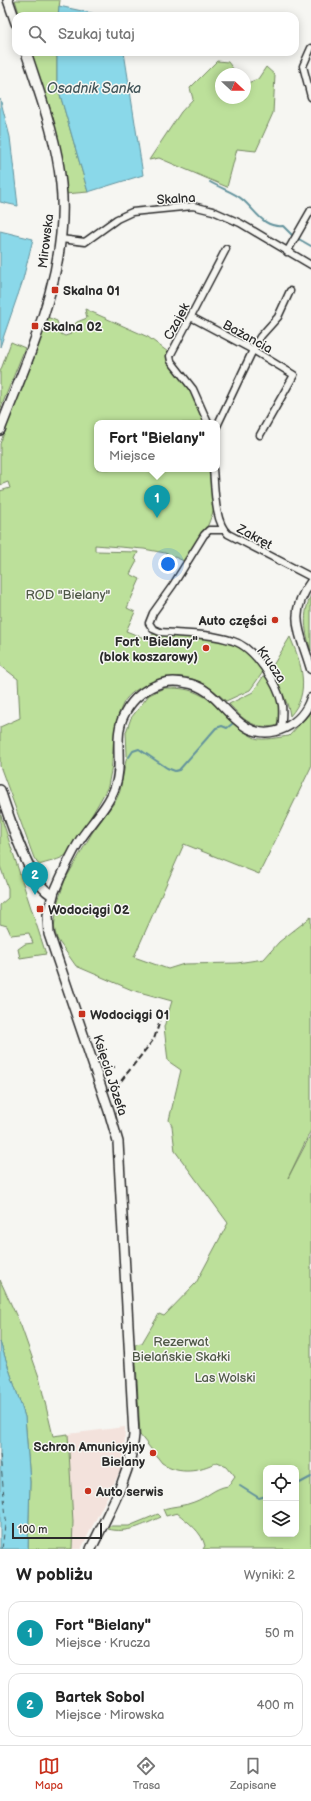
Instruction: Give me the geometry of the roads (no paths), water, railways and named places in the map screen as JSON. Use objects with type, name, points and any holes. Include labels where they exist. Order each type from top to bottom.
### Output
[{"type":"main road","points":[[8,0],[12,12]]},
{"type":"main road","name":"Mirowska","points":[[0,430],[46,307],[61,239],[61,184],[57,160],[45,110],[27,56]]},
{"type":"main road","points":[[0,790],[20,846],[29,866],[48,893],[53,895]]},
{"type":"main road","name":"Księcia Józefa","points":[[53,895],[48,915],[49,934],[111,1117],[119,1153],[134,1435],[133,1448],[126,1472],[91,1549]]},
{"type":"street","points":[[311,48],[303,66],[311,97]]},
{"type":"street","name":"Skalna","points":[[61,239],[85,242],[117,219],[132,212],[193,206],[213,211],[240,223],[311,265]]},
{"type":"street","points":[[287,252],[311,210]]},
{"type":"street","name":"Czajek","points":[[207,420],[196,394],[171,361],[170,356],[226,249]]},
{"type":"street","points":[[220,420],[260,337],[278,317],[290,291]]},
{"type":"street","name":"Bażancia","points":[[191,317],[294,374],[260,435]]},
{"type":"street","name":"Zakręt","points":[[213,472],[219,519],[223,530],[241,542],[311,577]]},
{"type":"street","name":"Krucza","points":[[223,530],[209,530],[204,535],[153,613],[149,623],[153,629],[160,632],[213,636],[233,641],[247,648],[267,673],[278,693],[283,713],[281,730]]},
{"type":"street","points":[[311,582],[299,604],[296,620],[298,632],[311,669]]},
{"type":"street","name":"Księcia Józefa","points":[[53,895],[80,840],[104,807],[115,788],[119,765],[118,740],[121,720],[135,699],[147,690],[166,682],[181,682],[195,685],[213,695],[245,727],[257,731],[269,732],[281,730],[295,722],[307,707],[311,698]]},
{"type":"water","points":[[59,6],[87,12],[58,12]]},
{"type":"water","name":"Osadnik Sanka","points":[[57,56],[125,56],[143,175],[88,192],[57,84]]},
{"type":"water","points":[[0,98],[10,137],[18,206],[0,202]]},
{"type":"water","points":[[0,231],[33,239],[22,283],[0,347]]},
{"type":"water","points":[[0,1342],[25,1417],[30,1482],[28,1549],[0,1549]]},
{"type":"waterway","points":[[210,182],[240,197],[265,222],[276,226],[283,226],[293,236]]},
{"type":"waterway","points":[[297,238],[311,246]]},
{"type":"waterway","points":[[129,757],[133,751],[139,749],[167,768],[175,771],[179,770],[216,728],[222,726],[227,728],[232,724]]},
{"type":"waterway","points":[[299,1483],[311,1477]]},
{"type":"waterway","points":[[240,1486],[259,1498],[263,1497]]},
{"type":"railway","points":[[106,1090],[114,1087],[121,1081],[154,1039],[160,1021]]},
{"type":"place","name":"Skalna 01","points":[[55,290]]},
{"type":"place","name":"Skalna 02","points":[[35,326]]},
{"type":"place","name":"Fort \"Bielany\"","points":[[157,518]]},
{"type":"place","name":"Auto części","points":[[275,620]]},
{"type":"place","name":"Fort \"Bielany\" (blok koszarowy)","points":[[206,648]]},
{"type":"place","name":"Bartek Sobol","points":[[35,895]]},
{"type":"place","name":"Wodociągi 02","points":[[40,909]]},
{"type":"place","name":"Wodociągi 01","points":[[82,1014]]},
{"type":"place","name":"Schron Amunicyjny Bielany","points":[[153,1453]]},
{"type":"place","name":"Auto serwis","points":[[88,1491]]},
{"type":"park label","name":"ROD \"Bielany\"","points":[[68,594]]},
{"type":"park label","name":"Rezerwat Bielańskie Skałki","points":[[181,1348]]},
{"type":"park label","name":"Las Wolski","points":[[225,1377]]}]
